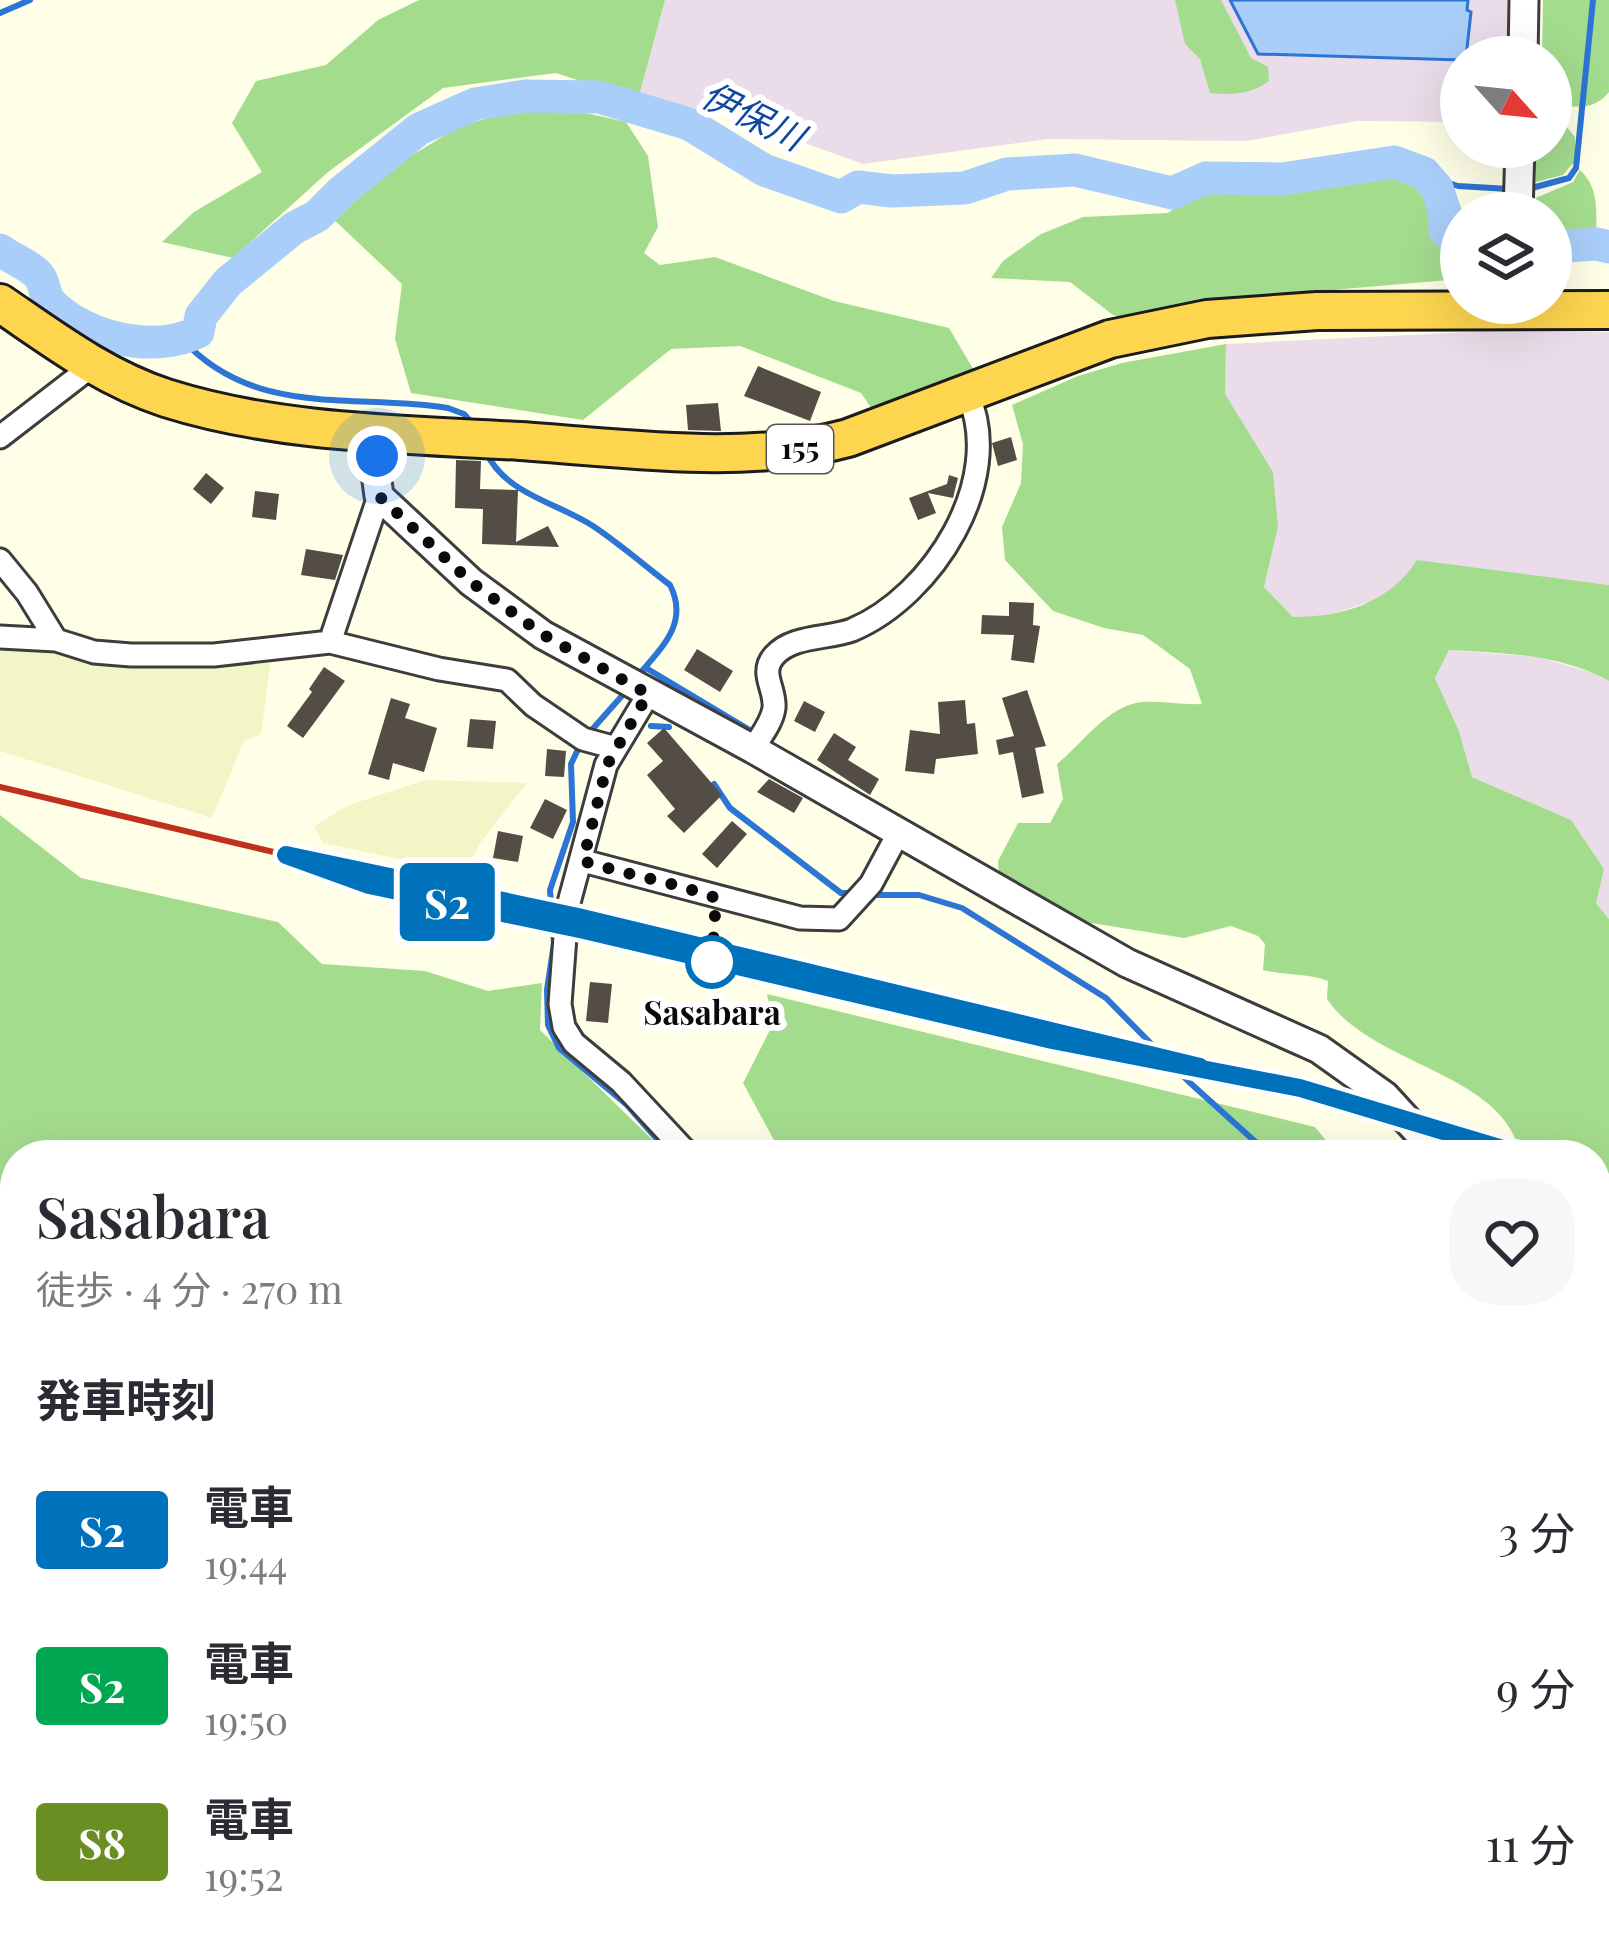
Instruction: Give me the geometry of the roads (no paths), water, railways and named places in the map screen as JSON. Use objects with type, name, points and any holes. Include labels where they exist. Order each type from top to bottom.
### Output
[{"type":"highway","name":"155","points":[[0,303],[92,366],[163,397],[270,423],[608,447],[773,452],[848,438],[1110,339],[1207,319],[1440,308]]},
{"type":"highway","name":"155","points":[[1572,308],[1609,310]]},
{"type":"street","points":[[1523,36],[1524,0]]},
{"type":"street","points":[[0,437],[92,366]]},
{"type":"street","points":[[752,749],[773,712],[766,672],[776,653],[865,623],[920,578],[952,536],[980,460],[980,425],[968,395]]},
{"type":"street","points":[[329,642],[379,496],[375,466],[381,433]]},
{"type":"street","points":[[379,496],[471,582],[542,634],[1127,963],[1319,1049],[1385,1096],[1425,1140]]},
{"type":"street","points":[[0,560],[56,640]]},
{"type":"street","points":[[0,637],[56,640],[94,652],[131,655],[214,655],[329,642],[507,680],[533,705],[584,739],[616,748]]},
{"type":"street","points":[[648,694],[607,765],[563,934],[566,954],[560,984],[564,1027],[574,1043],[621,1082],[675,1140]]},
{"type":"street","points":[[583,861],[800,918],[839,919],[871,884],[899,832]]},
{"type":"water","points":[[1230,0],[1468,0],[1471,12],[1468,36],[1440,36],[1440,59],[1258,54]]},
{"type":"waterway","points":[[0,13],[30,0]]},
{"type":"waterway","points":[[1528,189],[1569,178],[1576,168],[1593,0]]},
{"type":"waterway","name":"伊保川","points":[[0,250],[35,272],[50,302],[81,325],[140,342],[180,339],[198,332],[201,316],[228,282],[294,228],[317,216],[419,129],[475,104],[525,96],[599,97],[689,124],[764,170],[841,197],[858,187],[892,191],[965,188],[1007,174],[1075,170],[1172,193],[1206,178],[1282,179],[1394,162],[1424,173],[1440,197]]},
{"type":"waterway","points":[[1427,176],[1458,186],[1509,189]]},
{"type":"waterway","name":"伊保川","points":[[1572,246],[1609,247]]},
{"type":"waterway","points":[[181,338],[210,364],[273,392],[448,408],[471,422]]},
{"type":"waterway","points":[[485,450],[518,487],[593,526],[670,585],[676,612],[670,635],[636,678]]},
{"type":"waterway","points":[[646,668],[758,735]]},
{"type":"waterway","points":[[589,733],[628,689]]},
{"type":"waterway","points":[[651,726],[669,727]]},
{"type":"waterway","points":[[581,743],[571,764],[573,822],[550,890],[554,943],[548,1025],[559,1048],[627,1105],[658,1140]]},
{"type":"waterway","points":[[714,784],[730,808],[841,893],[854,893]]},
{"type":"waterway","points":[[873,895],[919,895],[962,908],[1106,998],[1253,1140]]},
{"type":"railway","points":[[0,787],[578,917],[1245,1078]]},
{"type":"railway","points":[[1230,1075],[1301,1087]]},
{"type":"train","name":"S2","points":[[1200,1067],[578,917],[286,855],[369,885],[584,930],[1052,1040],[1300,1088],[1468,1140]]},
{"type":"place","name":"Sasabara","points":[[712,962]]}]
